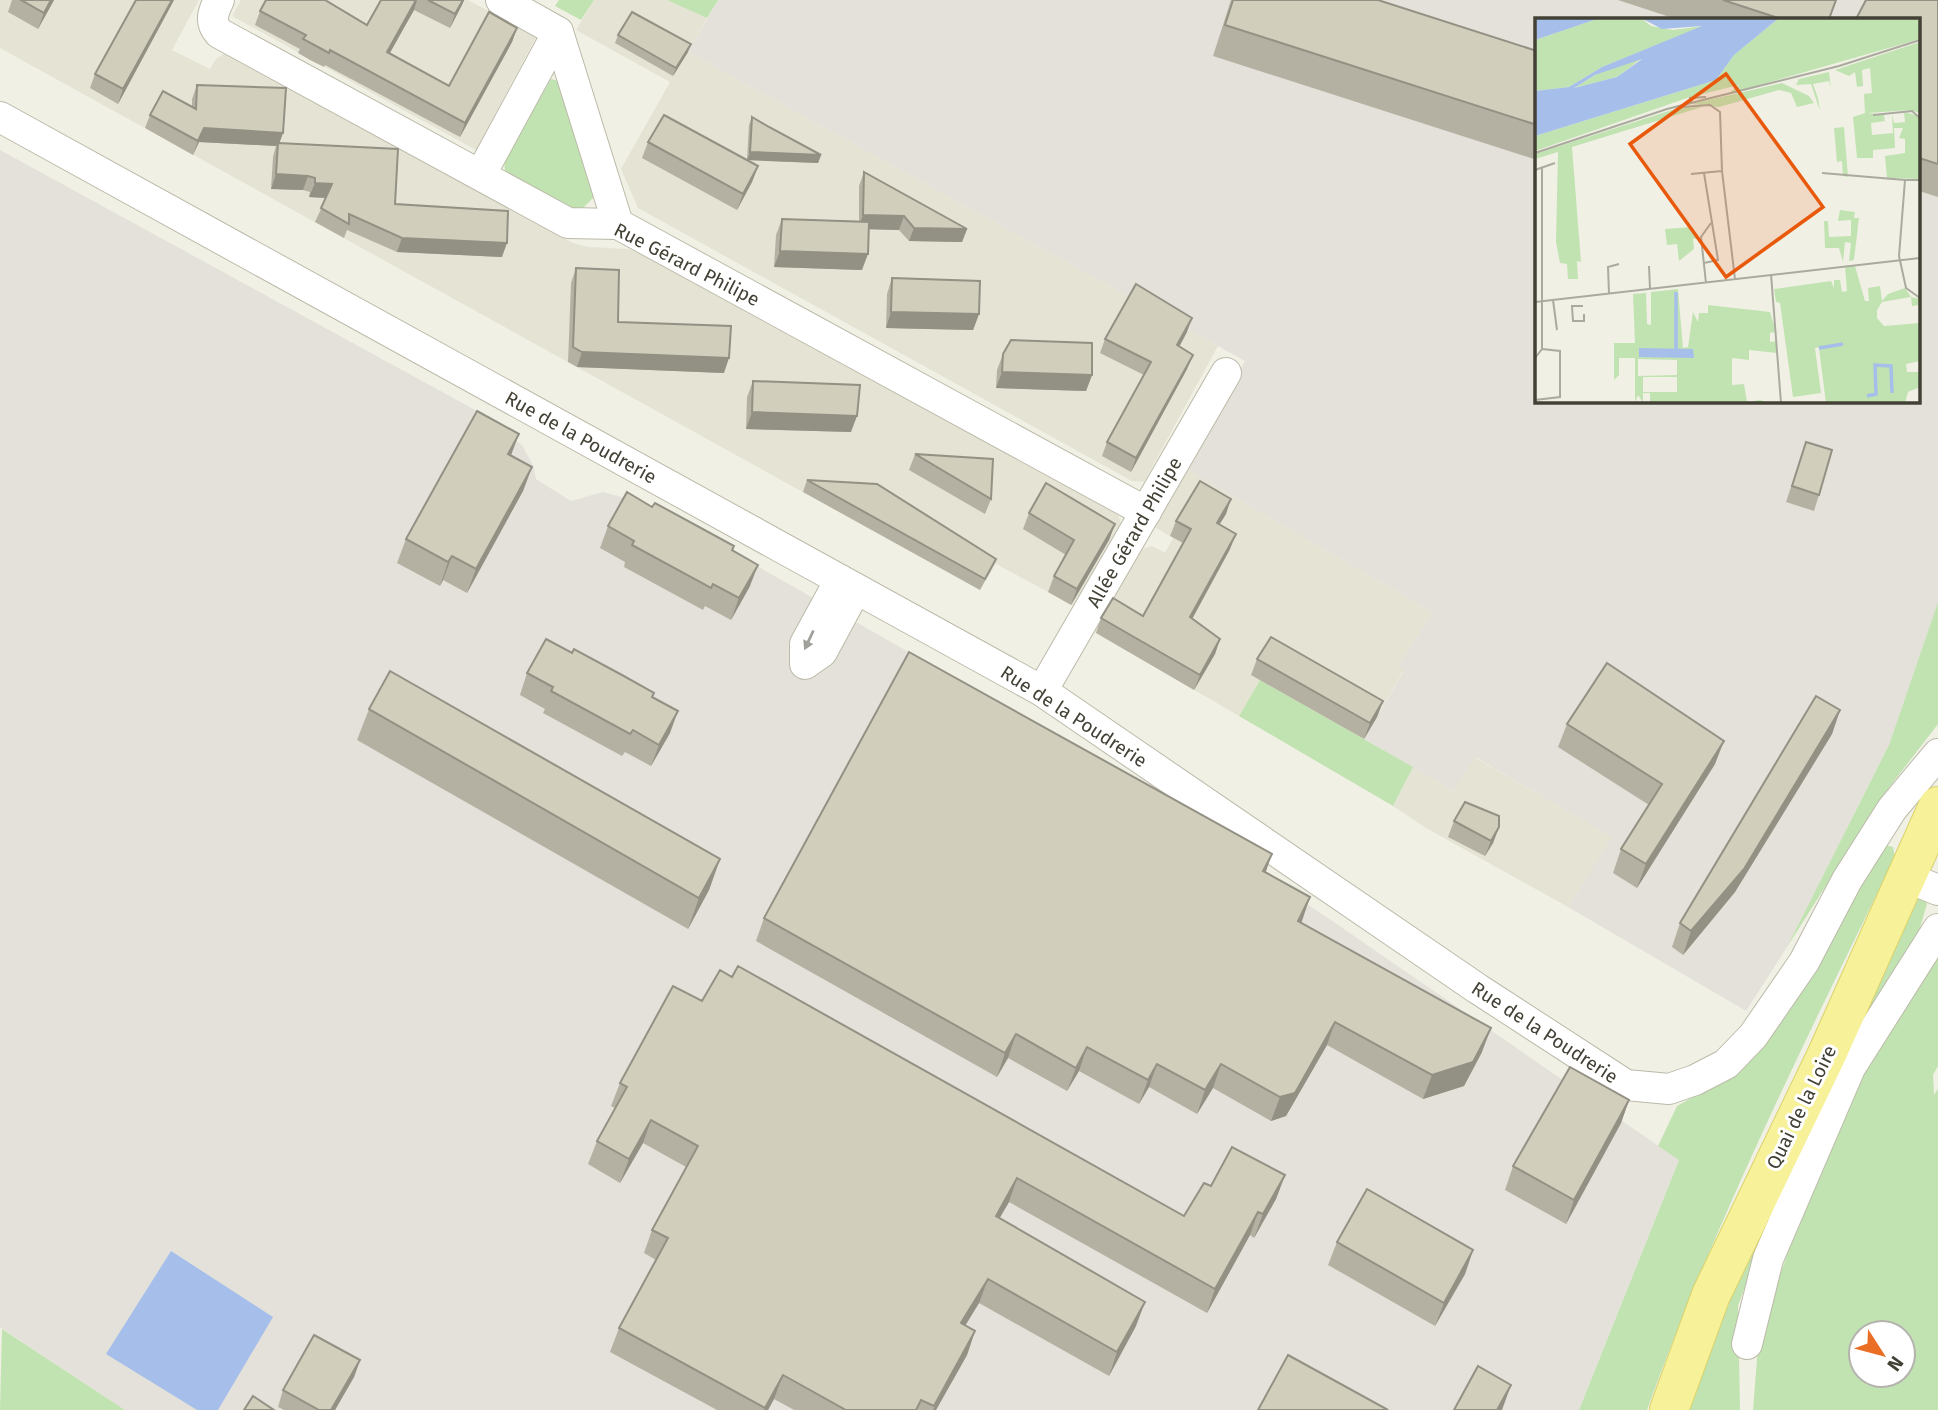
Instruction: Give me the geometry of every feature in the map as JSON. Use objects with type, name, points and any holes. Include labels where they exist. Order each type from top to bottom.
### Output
[{"type":"main road","name":"Quai de la Loire","points":[[1669,1410],[1711,1295],[1827,1054],[1922,884],[1938,806]]},
{"type":"street","name":"Rue Gérard Philipe","points":[[219,0],[212,16],[213,26],[219,33],[568,223],[618,224],[1146,512]]},
{"type":"street","points":[[500,0],[558,32],[618,224]]},
{"type":"street","points":[[481,174],[558,32]]},
{"type":"street","name":"Rue de la Poudrerie","points":[[0,117],[1042,691],[1478,989],[1626,1085],[1642,1089],[1669,1089],[1695,1080],[1726,1064],[1753,1035],[1804,962],[1847,880],[1892,809],[1938,754]]},
{"type":"street","name":"Allée Gérard Philipe","points":[[1042,691],[1226,373]]},
{"type":"street","points":[[1747,1344],[1768,1259],[1850,1068],[1938,929]]},
{"type":"shaded area","points":[[0,0],[199,0],[172,50],[210,69],[216,59],[225,53],[573,243],[588,247],[628,249],[638,253],[1118,515],[1121,524],[1076,607],[996,564],[980,590],[0,48]]},
{"type":"shaded area","points":[[241,0],[468,0],[536,37],[476,150],[232,16]]},
{"type":"shaded area","points":[[594,0],[667,0],[707,18],[688,52],[1218,346],[1144,482],[1132,481],[638,208],[621,169],[670,82],[576,30]]},
{"type":"shaded area","points":[[718,0],[1938,0],[1938,602],[1889,745],[1787,947],[1746,1011],[1568,907],[1612,837],[1475,757],[1454,791],[1364,739],[1404,671],[1398,667],[1432,612],[1186,469],[1245,361],[688,52]]},
{"type":"shaded area","points":[[0,150],[479,412],[522,445],[533,465],[536,479],[571,501],[603,492],[647,504],[1031,721],[1328,918],[1679,1160],[1579,1410],[125,1410],[0,1327]]},
{"type":"shaded area","points":[[1186,469],[1432,612],[1399,666],[1404,670],[1364,739],[1260,680],[1239,716],[1093,631],[1140,550],[1152,546],[1165,553],[1173,538],[1153,526]]},
{"type":"shaded area","points":[[1474,757],[1613,837],[1568,907],[1426,828],[1393,806],[1413,767],[1454,791]]},
{"type":"green space","points":[[559,0],[594,0],[581,20],[555,6]]},
{"type":"green space","points":[[667,0],[718,0],[707,18]]},
{"type":"green space","points":[[551,79],[559,81],[596,195],[580,211],[570,211],[505,172],[504,159]]},
{"type":"green space","points":[[1938,602],[1938,724],[1884,794],[1787,947],[1889,745]]},
{"type":"green space","points":[[1260,680],[1413,767],[1393,806],[1239,716]]},
{"type":"green space","points":[[1885,845],[1893,847],[1895,857],[1732,1199],[1647,1410],[1579,1410],[1679,1160],[1658,1146],[1677,1106],[1721,1081]]},
{"type":"green space","points":[[1922,896],[1927,904],[1920,928],[1865,1023],[1751,1270],[1738,1306],[1740,1410],[1684,1410],[1713,1331],[1918,898]]},
{"type":"green space","points":[[1938,946],[1938,1066],[1933,1075],[1934,1095],[1938,1089],[1938,1410],[1753,1410],[1759,1334],[1812,1185],[1854,1086]]},
{"type":"green space","points":[[2,1329],[125,1410],[0,1410]]},
{"type":"water","points":[[171,1251],[273,1317],[218,1410],[197,1410],[106,1354]]},
{"type":"building","points":[[21,0],[51,0],[44,13]]},
{"type":"building","points":[[136,0],[172,0],[123,89],[95,74]]},
{"type":"building","points":[[266,0],[325,0],[367,25],[381,0],[416,0],[387,52],[449,86],[489,12],[517,28],[465,123],[330,50],[329,53],[303,39],[306,35],[260,11]]},
{"type":"building","points":[[428,0],[463,0],[455,14]]},
{"type":"building","points":[[1233,0],[1378,0],[1535,50],[1535,124],[1225,25]]},
{"type":"building","points":[[1723,0],[1836,0],[1829,18],[1778,18]]},
{"type":"building","points":[[1866,0],[1938,0],[1938,164],[1920,158],[1920,18],[1857,18]]},
{"type":"building","points":[[632,12],[691,44],[676,68],[618,35]]},
{"type":"building","points":[[197,85],[286,88],[283,133],[204,128],[198,141],[150,115],[163,91],[196,109]]},
{"type":"building","points":[[664,115],[758,166],[743,194],[648,142]]},
{"type":"building","points":[[752,117],[769,127],[821,155],[750,152]]},
{"type":"building","points":[[278,143],[398,149],[395,204],[508,211],[507,243],[402,238],[349,214],[349,224],[321,208],[332,184],[315,183],[315,178],[308,176],[276,174]]},
{"type":"building","points":[[864,172],[967,229],[914,228],[904,216],[863,215]]},
{"type":"building","points":[[782,219],[869,222],[868,254],[780,251]]},
{"type":"building","points":[[576,268],[619,270],[618,322],[731,326],[729,358],[582,352],[573,347]]},
{"type":"building","points":[[892,278],[980,281],[979,314],[891,312]]},
{"type":"building","points":[[1136,284],[1192,318],[1177,345],[1193,355],[1136,458],[1107,442],[1151,362],[1105,339]]},
{"type":"building","points":[[1011,340],[1092,343],[1092,375],[1002,372],[1003,354]]},
{"type":"building","points":[[753,381],[860,385],[857,416],[752,412]]},
{"type":"building","points":[[477,411],[519,434],[508,454],[532,467],[476,569],[452,556],[448,562],[406,539]]},
{"type":"building","points":[[1806,442],[1832,450],[1819,495],[1792,486]]},
{"type":"building","points":[[915,454],[993,459],[991,499]]},
{"type":"building","points":[[807,480],[877,484],[996,559],[985,579]]},
{"type":"building","points":[[1200,481],[1231,499],[1217,523],[1236,534],[1190,617],[1220,639],[1200,675],[1101,618],[1113,598],[1143,616],[1191,529],[1176,521]]},
{"type":"building","points":[[1046,483],[1115,524],[1077,589],[1054,576],[1074,540],[1029,513]]},
{"type":"building","points":[[627,492],[652,507],[655,503],[734,546],[732,550],[758,565],[739,598],[713,584],[711,588],[632,545],[634,541],[608,526]]},
{"type":"building","points":[[1271,637],[1383,701],[1370,723],[1257,659]]},
{"type":"building","points":[[546,639],[572,653],[574,649],[622,675],[654,693],[652,697],[678,711],[659,745],[633,730],[630,734],[551,691],[553,687],[527,673]]},
{"type":"building","points":[[909,652],[1272,854],[1263,871],[1310,897],[1298,921],[1491,1028],[1473,1062],[1432,1075],[1335,1022],[1295,1093],[1280,1097],[1221,1064],[1205,1090],[1157,1064],[1148,1080],[1087,1047],[1076,1068],[1016,1034],[1005,1053],[764,918]]},
{"type":"building","points":[[1607,663],[1724,741],[1646,864],[1621,849],[1662,784],[1567,724]]},
{"type":"building","points":[[390,671],[720,859],[699,898],[369,709]]},
{"type":"building","points":[[1816,696],[1840,710],[1744,869],[1691,931],[1680,923]]},
{"type":"building","points":[[1465,802],[1499,816],[1499,827],[1491,841],[1454,821]]},
{"type":"building","points":[[738,966],[1184,1216],[1204,1183],[1211,1186],[1232,1147],[1285,1175],[1263,1214],[1258,1212],[1215,1289],[1017,1178],[996,1216],[1145,1302],[1117,1352],[988,1279],[961,1323],[975,1331],[934,1406],[921,1400],[916,1410],[846,1410],[783,1375],[765,1408],[619,1328],[668,1238],[652,1230],[698,1146],[651,1120],[629,1159],[597,1141],[627,1087],[620,1083],[673,986],[702,1001],[720,970],[732,977]]},
{"type":"building","points":[[1570,1067],[1629,1100],[1574,1200],[1513,1166]]},
{"type":"building","points":[[1367,1189],[1473,1250],[1444,1303],[1337,1242]]},
{"type":"building","points":[[314,1335],[360,1360],[331,1410],[319,1410],[283,1390]]},
{"type":"building","points":[[1288,1355],[1388,1410],[1258,1410]]},
{"type":"building","points":[[1478,1366],[1511,1385],[1497,1410],[1454,1410]]},
{"type":"building","points":[[253,1396],[274,1410],[244,1410]]}]
